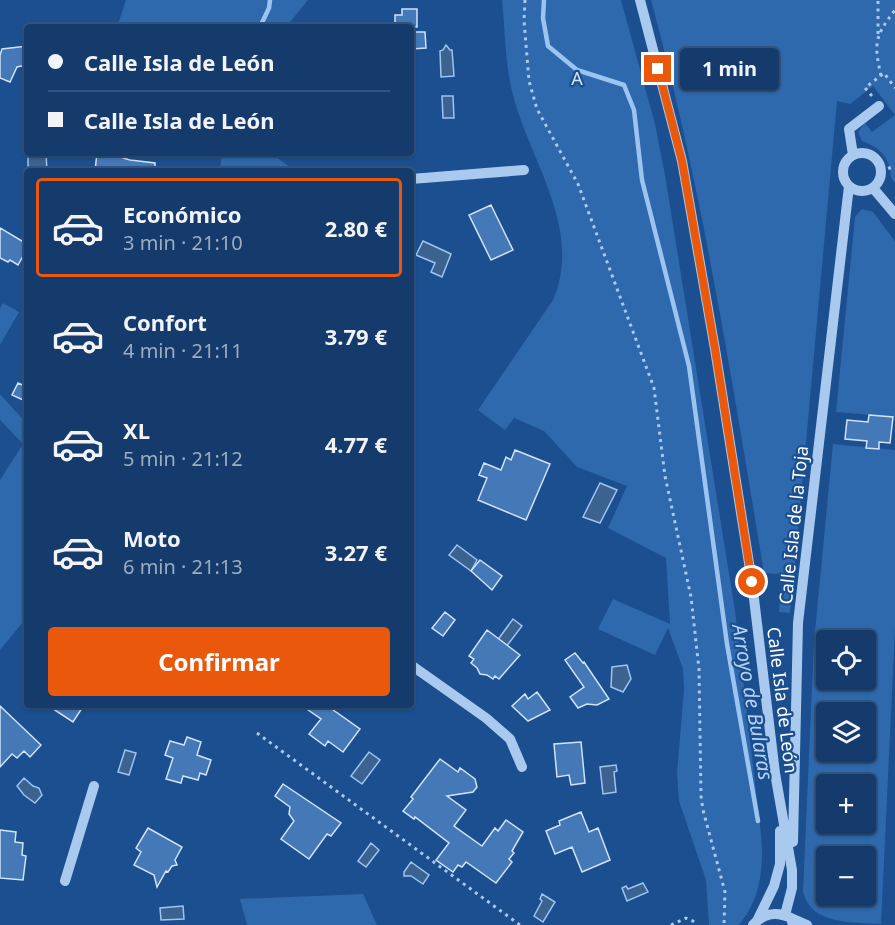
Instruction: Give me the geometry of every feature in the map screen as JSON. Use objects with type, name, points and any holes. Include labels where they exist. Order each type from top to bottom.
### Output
[{"type":"street","name":"Calle Isla de León","points":[[640,0],[682,161],[715,349],[752,582],[780,803],[792,870],[790,919],[765,914],[756,922]]},
{"type":"street","points":[[853,155],[849,129],[879,106]]},
{"type":"street","points":[[859,153],[872,155],[881,171],[878,183],[873,188],[861,191],[849,186],[843,176],[845,164],[853,155],[859,153]]},
{"type":"street","points":[[414,178],[524,170]]},
{"type":"street","name":"Calle Isla de la Toja","points":[[792,870],[798,624],[849,186]]},
{"type":"street","points":[[873,188],[895,214]]},
{"type":"street","points":[[414,667],[486,718],[510,739],[522,767]]},
{"type":"street","points":[[65,881],[94,786]]},
{"type":"street","name":"Calle Isla de León","points":[[756,922],[774,886],[780,864],[780,803]]},
{"type":"street","points":[[790,919],[807,925]]},
{"type":"path","points":[[525,0],[524,20],[529,81],[537,109],[578,184],[654,388],[665,476],[691,597],[699,669],[701,795],[725,892],[724,925]]},
{"type":"path","points":[[878,0],[876,52],[881,76]]},
{"type":"path","points":[[878,36],[895,10]]},
{"type":"path","points":[[879,106],[866,87],[884,74],[895,88]]},
{"type":"path","points":[[881,171],[895,166]]},
{"type":"path","points":[[257,733],[520,925]]},
{"type":"path","points":[[671,925],[686,918],[695,922],[696,925]]},
{"type":"green space","points":[[126,0],[308,0],[288,24],[118,24]]},
{"type":"green space","name":"A","points":[[502,0],[621,0],[655,124],[735,611],[761,834],[762,858],[759,882],[752,904],[739,925],[709,925],[706,880],[679,801],[677,773],[684,690],[683,669],[668,628],[655,655],[598,629],[613,599],[670,624],[666,558],[608,528],[627,486],[577,467],[544,431],[514,418],[505,430],[478,410],[553,300],[561,273],[562,247],[558,220],[512,91]]},
{"type":"green space","points":[[651,0],[895,0],[895,115],[873,86],[850,104],[837,101],[794,575],[764,573],[728,356],[701,213]]},
{"type":"green space","points":[[895,115],[895,183],[891,178],[889,164],[884,155],[872,145],[862,141],[858,132],[865,123],[872,132]]},
{"type":"green space","points":[[222,156],[274,156],[292,168],[220,168]]},
{"type":"green space","points":[[862,209],[873,212],[895,241],[895,417],[836,412],[855,217]]},
{"type":"green space","points":[[3,303],[19,312],[0,345],[0,308]]},
{"type":"green space","points":[[0,394],[24,421],[24,621],[0,650],[0,480],[23,444],[0,420]]},
{"type":"green space","points":[[833,444],[895,450],[895,629],[881,924],[846,922],[824,916],[814,911],[807,903],[803,892],[814,642]]},
{"type":"green space","points":[[781,589],[792,590],[790,613],[779,612]]},
{"type":"green space","points":[[363,894],[377,925],[247,925],[240,899]]},
{"type":"shaded area","points":[[446,45],[452,50],[454,76],[441,77],[440,51]]},
{"type":"shaded area","points":[[442,96],[453,96],[454,118],[443,118]]},
{"type":"shaded area","points":[[28,156],[46,156],[47,168],[28,166]]},
{"type":"shaded area","points":[[423,241],[451,254],[442,277],[431,272],[435,263],[416,255]]},
{"type":"shaded area","points":[[600,483],[617,490],[600,523],[583,517]]},
{"type":"shaded area","points":[[457,545],[477,560],[471,571],[449,555]]},
{"type":"shaded area","points":[[513,619],[522,626],[502,652],[494,645]]},
{"type":"shaded area","points":[[627,665],[631,679],[623,692],[611,687],[612,667]]},
{"type":"shaded area","points":[[125,750],[136,753],[129,775],[118,772]]},
{"type":"shaded area","points":[[369,752],[380,760],[362,784],[351,776]]},
{"type":"shaded area","points":[[616,765],[617,771],[614,772],[616,792],[603,794],[600,767]]},
{"type":"shaded area","points":[[24,778],[39,788],[42,795],[35,803],[17,786]]},
{"type":"shaded area","points":[[371,843],[379,850],[366,867],[358,861]]},
{"type":"shaded area","points":[[411,862],[429,875],[423,884],[411,876],[404,876]]},
{"type":"shaded area","points":[[643,883],[648,892],[627,901],[622,888],[626,886],[628,889]]},
{"type":"shaded area","points":[[542,894],[555,902],[543,922],[534,916],[542,901],[540,899]]},
{"type":"shaded area","points":[[183,906],[184,919],[161,920],[160,908]]},
{"type":"building","points":[[402,9],[417,9],[417,27],[414,27],[414,24],[395,24],[395,15],[402,15]]},
{"type":"building","points":[[414,32],[425,32],[426,48],[414,49]]},
{"type":"building","points":[[24,46],[24,66],[17,67],[10,82],[0,78],[2,49]]},
{"type":"building","points":[[97,156],[123,156],[130,160],[155,163],[155,168],[95,168]]},
{"type":"building","points":[[491,205],[513,250],[491,260],[469,215]]},
{"type":"building","points":[[0,228],[24,242],[24,254],[18,265],[0,258]]},
{"type":"building","points":[[18,383],[24,386],[23,400],[12,395]]},
{"type":"building","points":[[869,415],[893,417],[890,443],[879,442],[879,449],[866,448],[867,441],[845,439],[847,420],[868,422]]},
{"type":"building","points":[[515,450],[550,464],[526,520],[478,500],[487,478],[479,475],[484,463],[501,470],[506,457],[511,460]]},
{"type":"building","points":[[480,560],[502,576],[492,590],[471,571]]},
{"type":"building","points":[[445,612],[455,620],[443,636],[432,628]]},
{"type":"building","points":[[487,630],[520,655],[499,679],[495,676],[493,679],[480,674],[471,663],[474,659],[469,656]]},
{"type":"building","points":[[575,653],[584,662],[609,699],[597,705],[587,704],[578,708],[570,697],[584,687],[565,660]]},
{"type":"building","points":[[537,692],[550,710],[528,721],[512,706],[525,694],[528,699]]},
{"type":"building","points":[[0,706],[41,745],[30,757],[24,751],[17,758],[12,754],[0,767]]},
{"type":"building","points":[[52,708],[82,708],[73,722]]},
{"type":"building","points":[[305,708],[330,708],[360,729],[343,752],[328,741],[325,746],[309,734],[321,719]]},
{"type":"building","points":[[187,737],[201,742],[197,755],[211,760],[206,775],[200,773],[198,780],[183,776],[181,783],[166,779],[173,758],[165,755],[170,741],[184,745]]},
{"type":"building","points":[[581,742],[585,783],[571,785],[569,775],[557,777],[554,744]]},
{"type":"building","points":[[440,759],[458,772],[460,768],[475,779],[477,787],[473,792],[447,796],[466,810],[454,826],[482,846],[495,828],[498,831],[506,820],[523,832],[509,859],[512,862],[496,883],[466,862],[462,867],[458,865],[453,872],[436,860],[449,843],[415,817],[414,819],[403,811]]},
{"type":"building","points":[[283,784],[341,823],[331,836],[327,834],[309,859],[281,839],[294,821],[289,814],[290,807],[275,796]]},
{"type":"building","points":[[581,812],[589,832],[598,828],[610,860],[582,872],[572,847],[555,854],[546,831],[560,825],[559,821]]},
{"type":"building","points":[[148,828],[182,847],[175,860],[177,865],[172,866],[168,872],[166,871],[157,887],[154,875],[134,865],[141,852],[136,848]]},
{"type":"building","points":[[0,830],[16,832],[15,842],[23,843],[22,855],[26,856],[23,880],[0,878]]},
{"type":"waterway","points":[[261,24],[270,0]]},
{"type":"waterway","name":"Arroyo de Bularas","points":[[544,0],[543,18],[548,46],[577,70],[624,85],[634,110],[642,180],[689,366],[727,644],[758,821]]},
{"type":"route","points":[[658,69],[682,161],[752,582]]}]
